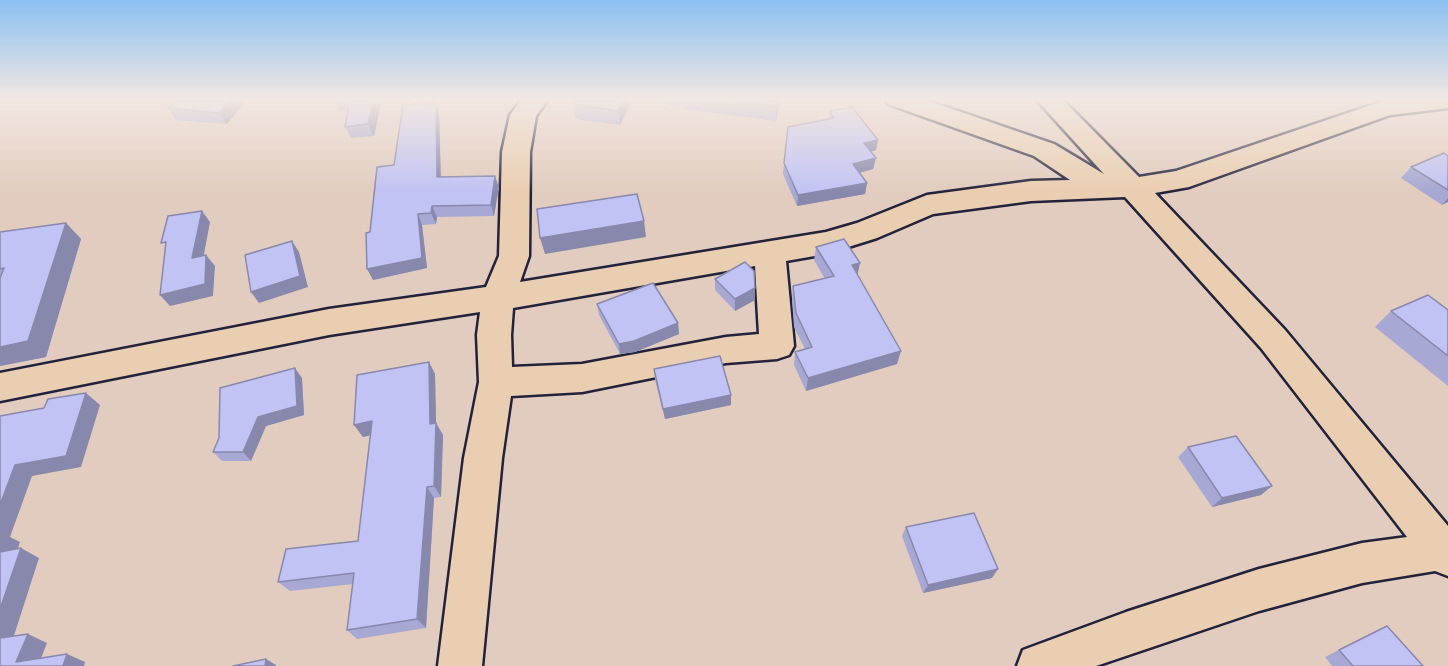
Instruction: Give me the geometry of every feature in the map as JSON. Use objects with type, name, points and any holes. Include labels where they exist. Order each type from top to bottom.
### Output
[{"type":"street","points":[[460,666],[483,458],[496,382],[494,335],[498,298],[514,256],[515,170],[521,130]]},
{"type":"street","points":[[987,130],[1044,150],[1082,175],[1122,188]]},
{"type":"street","points":[[1074,130],[1122,188],[1273,339],[1446,552]]},
{"type":"street","points":[[0,387],[329,322],[498,298],[826,243],[867,231],[927,205],[938,203],[1031,191],[1122,188],[1179,180],[1323,130]]},
{"type":"street","points":[[496,382],[582,378],[726,350],[777,346],[770,266],[774,252]]},
{"type":"street","points":[[1039,666],[1126,633],[1259,590],[1362,563],[1446,552]]},
{"type":"building","points":[[399,130],[436,130],[437,177],[495,176],[491,205],[432,206],[431,213],[418,214],[422,258],[367,269],[366,233],[370,232],[377,167],[394,165]]},
{"type":"building","points":[[788,130],[870,130],[878,140],[864,143],[876,158],[853,164],[867,183],[798,195],[784,163]]},
{"type":"building","points":[[1444,153],[1448,156],[1448,190],[1411,167]]},
{"type":"building","points":[[637,194],[644,221],[540,238],[537,209]]},
{"type":"building","points":[[202,211],[192,258],[206,255],[205,284],[160,295],[166,242],[161,243],[168,216]]},
{"type":"building","points":[[66,223],[28,341],[0,347],[0,278],[4,268],[0,269],[0,232]]},
{"type":"building","points":[[844,239],[860,263],[852,265],[901,351],[808,378],[795,352],[812,347],[796,313],[793,286],[834,276],[816,247]]},
{"type":"building","points":[[292,241],[300,276],[251,292],[245,255]]},
{"type":"building","points":[[745,262],[754,271],[755,288],[735,299],[715,279]]},
{"type":"building","points":[[653,283],[678,323],[634,341],[619,344],[597,304]]},
{"type":"building","points":[[1428,295],[1448,310],[1448,356],[1391,311]]},
{"type":"building","points":[[720,356],[731,395],[663,409],[654,369]]},
{"type":"building","points":[[429,362],[430,424],[436,423],[434,486],[427,487],[417,619],[347,630],[354,573],[278,582],[286,549],[358,541],[372,421],[354,425],[357,375]]},
{"type":"building","points":[[295,368],[297,406],[258,417],[243,452],[213,452],[219,438],[220,388]]},
{"type":"building","points":[[86,393],[66,456],[15,465],[0,505],[0,416],[44,408],[48,399]]},
{"type":"building","points":[[1236,436],[1272,486],[1222,498],[1188,447]]},
{"type":"building","points":[[974,513],[998,569],[928,585],[906,527]]},
{"type":"building","points":[[21,548],[0,609],[0,552]]},
{"type":"building","points":[[1387,626],[1423,666],[1353,666],[1339,650]]},
{"type":"building","points":[[28,634],[16,662],[67,654],[63,666],[0,666],[0,638]]},
{"type":"building","points":[[266,659],[265,666],[233,666]]}]
